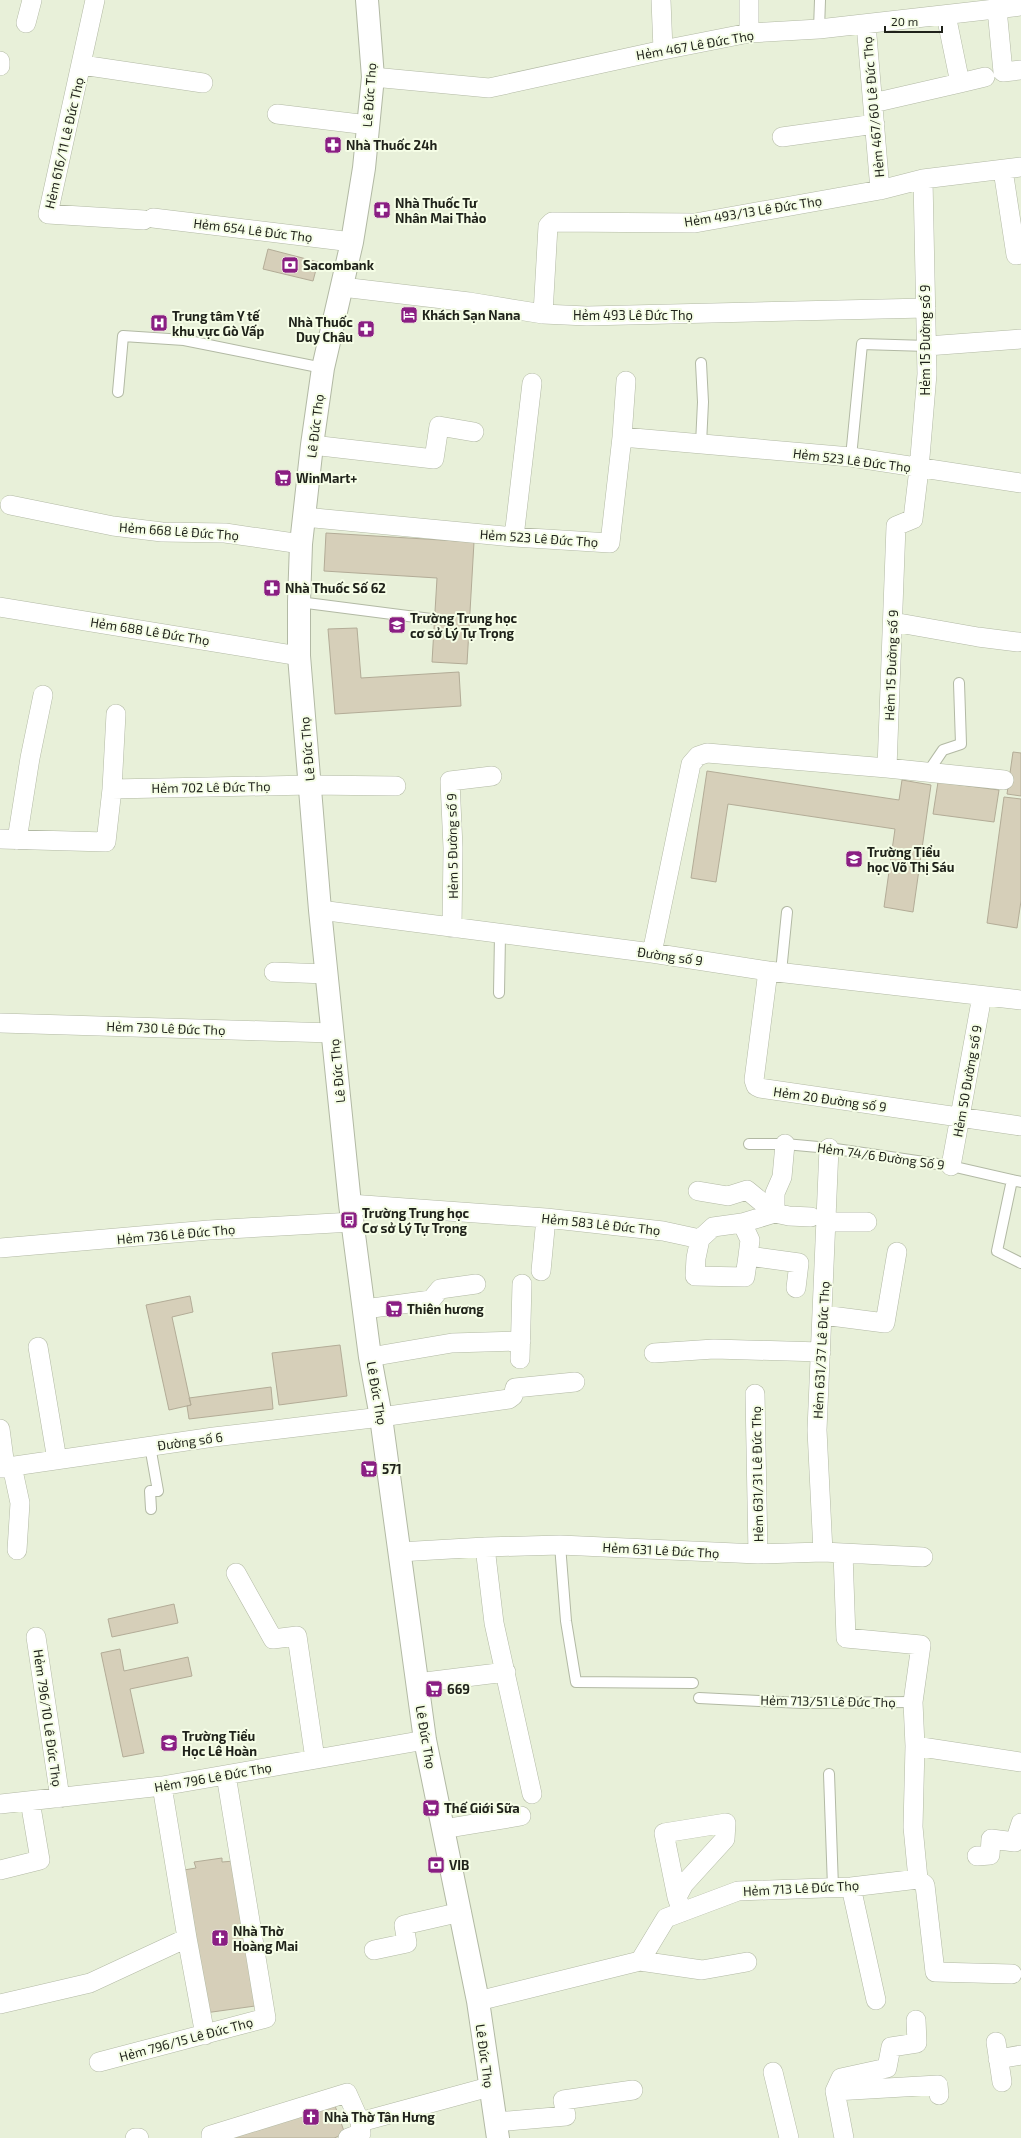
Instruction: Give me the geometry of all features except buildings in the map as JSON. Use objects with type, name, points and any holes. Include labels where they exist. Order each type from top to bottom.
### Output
[{"type":"main road","name":"Lê Đức Thọ","points":[[367,0],[373,77],[364,168],[352,242],[322,368],[304,517],[299,602],[299,656],[326,974],[352,1213],[370,1357],[381,1417],[425,1740],[478,2001],[497,2130]]},
{"type":"street","points":[[26,23],[32,0]]},
{"type":"street","name":"Hẻm 616/11 Lê Đức Thọ","points":[[95,0],[82,65],[48,214],[149,219]]},
{"type":"street","points":[[661,0],[663,50]]},
{"type":"street","points":[[749,34],[750,0]]},
{"type":"street","points":[[989,6],[1003,72],[1021,70]]},
{"type":"street","name":"Hẻm 467 Lê Đức Thọ","points":[[373,77],[489,88],[663,50],[749,34],[819,29],[946,15],[989,6],[1021,6]]},
{"type":"street","points":[[946,15],[960,84]]},
{"type":"street","name":"Hẻm 467/60 Lê Đức Thọ","points":[[866,24],[880,190]]},
{"type":"street","points":[[0,60],[0,66]]},
{"type":"street","points":[[82,65],[203,83]]},
{"type":"street","points":[[873,103],[985,77]]},
{"type":"street","points":[[277,114],[368,126]]},
{"type":"street","points":[[782,137],[875,124]]},
{"type":"street","points":[[1012,169],[1016,255],[1021,254]]},
{"type":"street","name":"Hẻm 493/13 Lê Đức Thọ","points":[[543,314],[548,226],[552,222],[695,223],[880,190],[923,179],[1012,169]]},
{"type":"street","name":"Hẻm 15 Đường số 9","points":[[887,768],[896,526],[913,519],[919,469],[927,346],[923,179]]},
{"type":"street","name":"Hẻm 654 Lê Đức Thọ","points":[[149,219],[352,242]]},
{"type":"street","name":"Hẻm 493 Lê Đức Thọ","points":[[342,287],[469,302],[543,314],[595,316],[926,308]]},
{"type":"street","points":[[927,346],[1021,339]]},
{"type":"street","points":[[622,438],[626,381]]},
{"type":"street","points":[[514,537],[532,383]]},
{"type":"street","points":[[312,445],[434,459],[438,426],[474,432]]},
{"type":"street","name":"Hẻm 523 Lê Đức Thọ","points":[[304,517],[514,537],[610,543],[622,438],[851,458],[1021,483]]},
{"type":"street","name":"Hẻm 668 Lê Đức Thọ","points":[[10,505],[114,526],[162,532],[225,533],[302,544]]},
{"type":"street","name":"Hẻm 688 Lê Đức Thọ","points":[[0,607],[299,656]]},
{"type":"street","points":[[892,622],[978,637],[1018,642]]},
{"type":"street","points":[[43,695],[30,758],[8,839],[106,842],[112,789],[116,714]]},
{"type":"street","points":[[652,953],[691,764],[698,756],[707,753],[887,768],[1004,780]]},
{"type":"street","name":"Hẻm 5 Đường số 9","points":[[452,928],[453,848],[450,781],[492,776]]},
{"type":"street","name":"Hẻm 702 Lê Đức Thọ","points":[[112,789],[310,785],[396,786]]},
{"type":"street","name":"Đường số 9","points":[[320,910],[500,935],[652,953],[774,971],[1021,1000]]},
{"type":"street","name":"Hẻm 20 Đường số 9","points":[[774,971],[754,1080],[756,1086],[760,1088],[1021,1126]]},
{"type":"street","points":[[274,972],[326,974]]},
{"type":"street","name":"Hẻm 50 Đường số 9","points":[[951,1166],[961,1118],[982,996]]},
{"type":"street","name":"Hẻm 730 Lê Đức Thọ","points":[[0,1023],[333,1033]]},
{"type":"street","points":[[775,1212],[775,1193],[782,1177],[784,1144]]},
{"type":"street","name":"Hẻm 631/37 Lê Đức Thọ","points":[[823,1552],[817,1430],[823,1315],[818,1220],[829,1148]]},
{"type":"street","points":[[698,1191],[728,1196],[746,1190],[775,1212],[789,1216],[818,1220],[867,1222]]},
{"type":"street","points":[[742,1223],[750,1240],[745,1277],[695,1276],[696,1258],[700,1239],[713,1227],[742,1223],[775,1212]]},
{"type":"street","name":"Hẻm 583 Lê Đức Thọ","points":[[352,1213],[546,1218],[663,1230],[700,1239]]},
{"type":"street","name":"Hẻm 736 Lê Đức Thọ","points":[[0,1248],[139,1238],[352,1213]]},
{"type":"street","points":[[541,1271],[546,1218]]},
{"type":"street","points":[[823,1315],[885,1323],[897,1252]]},
{"type":"street","points":[[748,1256],[799,1263],[796,1288]]},
{"type":"street","points":[[365,1309],[431,1300],[440,1289],[476,1284]]},
{"type":"street","points":[[370,1357],[452,1343],[520,1350],[522,1284]]},
{"type":"street","points":[[38,1347],[57,1460]]},
{"type":"street","points":[[654,1353],[714,1349],[821,1352]]},
{"type":"street","name":"Đường số 6","points":[[6,1467],[150,1446],[381,1417],[509,1399],[513,1396],[515,1388],[575,1382]]},
{"type":"street","name":"Hẻm 631/31 Lê Đức Thọ","points":[[755,1394],[758,1554]]},
{"type":"street","points":[[0,1429],[6,1467],[20,1503],[17,1550]]},
{"type":"street","name":"Hẻm 631 Lê Đức Thọ","points":[[399,1552],[485,1547],[560,1545],[758,1554],[823,1552],[923,1557]]},
{"type":"street","points":[[485,1547],[494,1623],[532,1794]]},
{"type":"street","points":[[843,1553],[846,1638],[921,1645],[913,1702]]},
{"type":"street","points":[[236,1572],[273,1639],[297,1636],[315,1759]]},
{"type":"street","name":"Hẻm 796/10 Lê Đức Thọ","points":[[36,1637],[60,1798]]},
{"type":"street","points":[[417,1682],[506,1672]]},
{"type":"street","name":"Hẻm 713/51 Lê Đức Thọ","points":[[913,1702],[915,1746]]},
{"type":"street","name":"Hẻm 796 Lê Đức Thọ","points":[[0,1804],[162,1786],[425,1740]]},
{"type":"street","points":[[1012,1974],[935,1972],[925,1884],[918,1879],[913,1827],[915,1746],[1021,1762]]},
{"type":"street","name":"Hẻm 796/15 Lê Đức Thọ","points":[[99,2062],[266,2018],[226,1775]]},
{"type":"street","points":[[162,1786],[187,1938],[205,2035]]},
{"type":"street","points":[[0,1870],[40,1860],[30,1801]]},
{"type":"street","points":[[443,1829],[521,1816]]},
{"type":"street","points":[[977,1856],[990,1855],[991,1839],[1014,1842],[1021,1823]]},
{"type":"street","name":"Hẻm 713 Lê Đức Thọ","points":[[640,1961],[666,1918],[680,1904],[738,1891],[851,1887],[918,1879]]},
{"type":"street","points":[[851,1887],[876,2000]]},
{"type":"street","points":[[374,1950],[407,1943],[404,1925],[460,1912]]},
{"type":"street","points":[[0,2004],[90,1983],[187,1938]]},
{"type":"street","points":[[478,2001],[640,1961],[702,1970],[747,1962]]},
{"type":"street","points":[[844,2138],[835,2092],[841,2078],[887,2068],[891,2047],[917,2043],[916,2020]]},
{"type":"street","points":[[1002,2082],[997,2050],[1021,2056]]},
{"type":"street","points":[[773,2072],[789,2138]]},
{"type":"street","points":[[835,2092],[938,2085],[939,2095]]},
{"type":"street","points":[[360,2122],[490,2087]]},
{"type":"street","points":[[497,2130],[566,2116],[563,2100],[633,2090]]},
{"type":"street","points":[[211,2138],[211,2135],[347,2093],[360,2122],[361,2133],[348,2138]]},
{"type":"lane","points":[[819,29],[820,0]]},
{"type":"lane","points":[[118,392],[123,336],[184,340],[322,368]]},
{"type":"lane","points":[[851,458],[862,344],[927,346]]},
{"type":"lane","points":[[701,363],[703,402],[701,444]]},
{"type":"lane","points":[[299,602],[431,619]]},
{"type":"lane","points":[[928,772],[943,750],[961,744],[959,683]]},
{"type":"lane","points":[[774,971],[787,912]]},
{"type":"lane","points":[[499,993],[500,935]]},
{"type":"lane","name":"Hẻm 74/6 Đường Số 9","points":[[749,1144],[784,1144],[829,1148],[951,1166],[1017,1181],[998,1251],[1021,1263]]},
{"type":"lane","points":[[150,1446],[158,1490],[150,1491],[152,1509]]},
{"type":"lane","points":[[560,1545],[566,1621],[576,1682],[693,1683]]},
{"type":"lane","name":"Hẻm 713/51 Lê Đức Thọ","points":[[699,1698],[801,1703],[913,1702]]},
{"type":"lane","points":[[829,1774],[832,1887]]},
{"type":"place","name":"Nhà Thuốc 24h","points":[[333,145]]},
{"type":"place","name":"Nhà Thuốc Tư Nhân Mai Thảo","points":[[382,210]]},
{"type":"place","name":"Sacombank","points":[[290,265]]},
{"type":"place","name":"Khách Sạn Nana","points":[[409,315]]},
{"type":"place","name":"Trung tâm Y tế khu vực Gò Vấp","points":[[159,323]]},
{"type":"place","name":"Nhà Thuốc Duy Châu","points":[[366,329]]},
{"type":"place","name":"WinMart+","points":[[283,478]]},
{"type":"place","name":"Nhà Thuốc Số 62","points":[[272,588]]},
{"type":"place","name":"Trường Trung học cơ sở Lý Tự Trọng","points":[[397,625]]},
{"type":"place","name":"Trường Tiểu học Võ Thị Sáu","points":[[854,859]]},
{"type":"place","name":"Trường Trung học Cơ sở Lý Tự Trọng","points":[[349,1220]]},
{"type":"place","name":"Thiên hương","points":[[394,1309]]},
{"type":"place","name":"571","points":[[369,1469]]},
{"type":"place","name":"669","points":[[434,1689]]},
{"type":"place","name":"Trường Tiểu Học Lê Hoàn","points":[[169,1743]]},
{"type":"place","name":"Thế Giới Sữa","points":[[431,1808]]},
{"type":"place","name":"VIB","points":[[436,1865]]},
{"type":"place","name":"Nhà Thờ Hoàng Mai","points":[[220,1938]]},
{"type":"place","name":"Nhà Thờ Tân Hưng","points":[[311,2117]]}]
